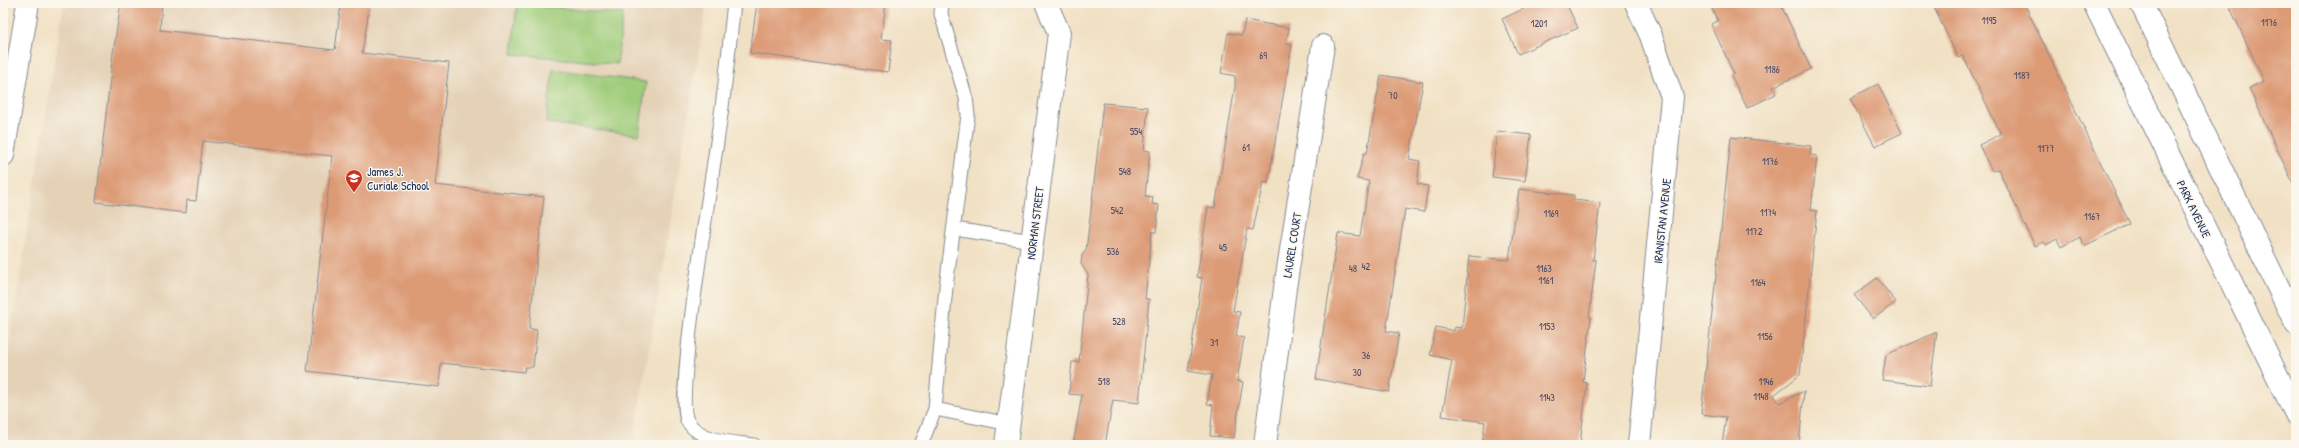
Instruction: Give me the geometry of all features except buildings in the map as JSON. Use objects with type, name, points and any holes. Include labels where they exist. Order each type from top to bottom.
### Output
[{"type":"street","points":[[3,155],[28,3]]},
{"type":"street","name":"NORMAN STREET","points":[[1007,435],[1059,33],[1046,3]]},
{"type":"street","name":"IRANISTAN AVENUE","points":[[1636,3],[1651,36],[1672,97],[1639,445]]},
{"type":"street","name":"PARK AVENUE","points":[[2094,3],[2296,414]]},
{"type":"street","points":[[2141,3],[2296,324]]},
{"type":"street","name":"LAUREL COURT","points":[[1265,445],[1285,288],[1324,46]]},
{"type":"lane","points":[[734,3],[718,135],[703,231],[688,355],[684,404],[686,421],[695,430],[712,438],[754,445]]},
{"type":"lane","points":[[921,445],[935,409],[968,115],[966,98],[941,14],[942,3]]},
{"type":"lane","points":[[954,229],[1032,241]]},
{"type":"lane","points":[[935,409],[1007,435]]},
{"type":"shaded area","name":"James J. Curiale School","points":[[64,3],[707,3],[633,445],[3,444],[3,383]]},
{"type":"green space","points":[[517,4],[623,14],[617,64],[512,54]]},
{"type":"green space","points":[[553,69],[646,82],[639,135],[546,123]]},
{"type":"place","name":"James J. Curiale School","points":[[354,193]]}]
